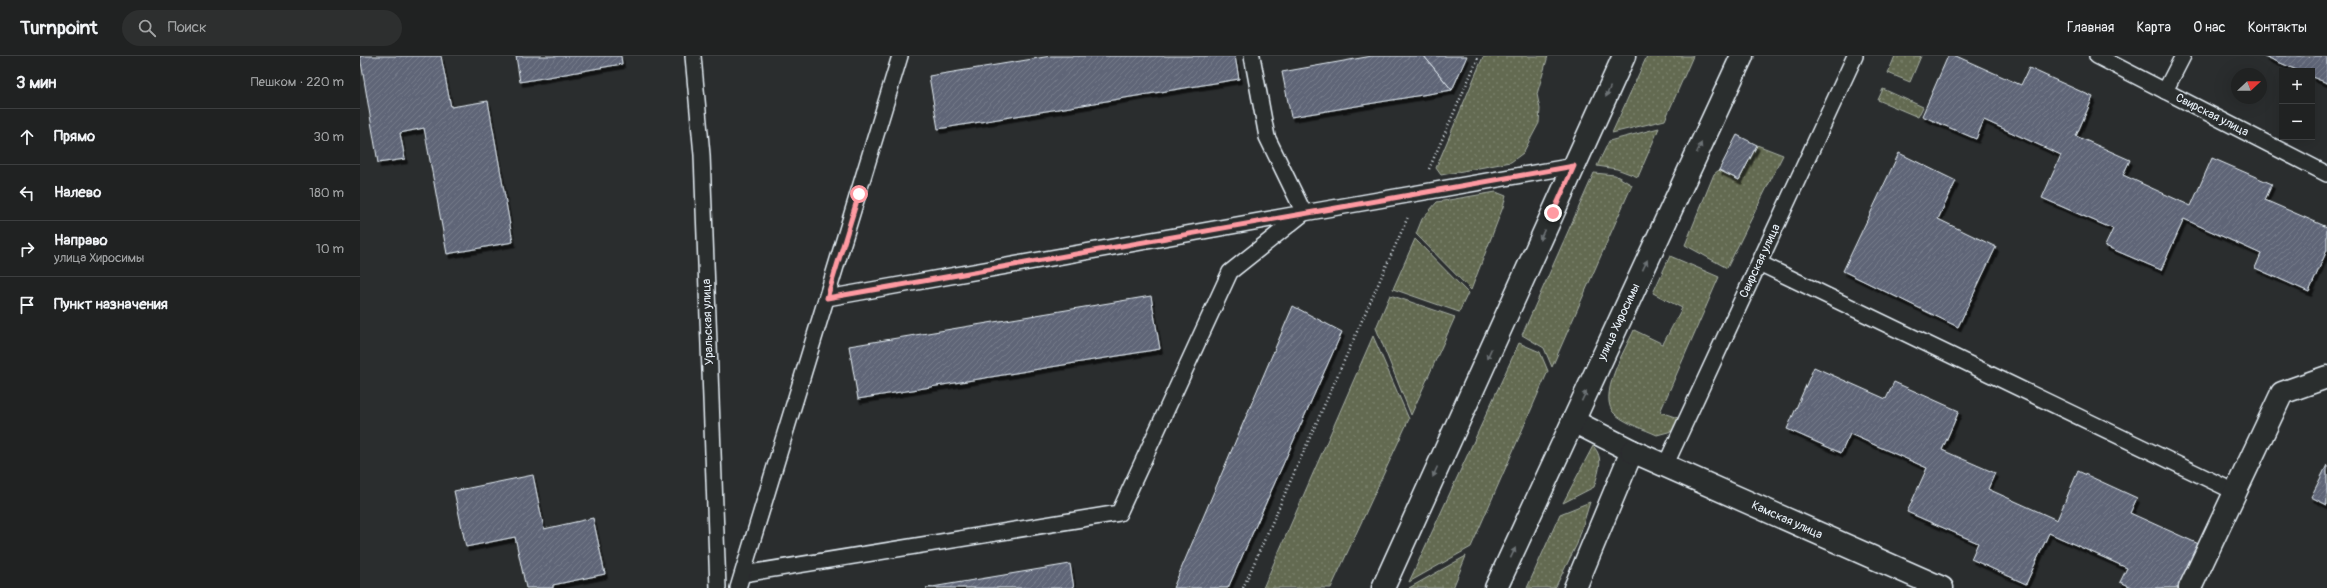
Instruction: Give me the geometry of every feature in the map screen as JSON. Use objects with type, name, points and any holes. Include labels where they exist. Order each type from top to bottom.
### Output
[{"type":"main road","points":[[1383,588],[1624,56]]},
{"type":"main road","name":"улица Хиросимы","points":[[1496,588],[1742,56]]},
{"type":"main road","points":[[2190,588],[2282,393],[2327,377]]},
{"type":"main road","name":"Камская улица","points":[[1573,421],[1665,466],[1942,588]]},
{"type":"main road","points":[[1575,588],[1632,451]]},
{"type":"lane","name":"Уральская улица","points":[[694,56],[702,155],[718,588]]},
{"type":"lane","points":[[900,56],[741,581],[1120,514],[1230,272],[1304,214]]},
{"type":"lane","points":[[1252,56],[1267,137],[1304,214]]},
{"type":"lane","name":"Свирская улица","points":[[1665,466],[1855,56]]},
{"type":"lane","name":"Свирская улица","points":[[2097,56],[2327,174]]},
{"type":"lane","points":[[2165,91],[2183,56]]},
{"type":"lane","points":[[827,298],[1574,166]]},
{"type":"lane","points":[[1759,263],[2235,492]]},
{"type":"path","points":[[1243,588],[1479,56]]},
{"type":"green space","points":[[1548,56],[1537,94],[1540,109],[1539,123],[1523,153],[1511,162],[1441,175],[1436,168],[1483,57]]},
{"type":"green space","points":[[1647,56],[1693,56],[1665,120],[1612,133]]},
{"type":"green space","points":[[1895,56],[1921,56],[1910,82],[1888,73]]},
{"type":"green space","points":[[1883,89],[1923,107],[1918,117],[1878,100]]},
{"type":"green space","points":[[1659,128],[1638,177],[1617,169],[1597,166],[1609,141]]},
{"type":"green space","points":[[1757,145],[1783,155],[1727,268],[1685,245],[1714,174],[1719,170],[1739,180]]},
{"type":"green space","points":[[1594,173],[1615,175],[1632,185],[1552,367],[1544,348],[1522,335]]},
{"type":"green space","points":[[1496,192],[1506,196],[1471,290],[1416,234],[1422,219],[1437,202]]},
{"type":"green space","points":[[1415,239],[1468,293],[1459,312],[1393,289]]},
{"type":"green space","points":[[1670,256],[1719,277],[1660,412],[1681,419],[1672,431],[1657,435],[1630,424],[1616,415],[1610,407],[1609,398],[1610,386],[1614,373],[1634,330],[1663,344],[1682,308],[1653,293]]},
{"type":"green space","points":[[1390,295],[1455,317],[1411,415],[1376,328]]},
{"type":"green space","points":[[1373,336],[1409,419],[1331,588],[1263,588]]},
{"type":"green space","points":[[1519,343],[1540,352],[1548,371],[1471,547],[1409,582]]},
{"type":"green space","points":[[1593,446],[1597,451],[1600,461],[1599,471],[1594,487],[1563,503]]},
{"type":"green space","points":[[1590,502],[1577,544],[1555,588],[1527,588],[1560,514]]},
{"type":"green space","points":[[1466,556],[1453,588],[1409,588]]},
{"type":"building","points":[[360,56],[441,56],[451,107],[488,101],[513,242],[447,254],[424,128],[400,133],[405,159],[378,163]]},
{"type":"building","points":[[516,56],[621,56],[622,64],[520,82]]},
{"type":"building","points":[[1051,56],[1235,56],[1239,79],[938,129],[929,76]]},
{"type":"building","points":[[1372,56],[1424,56],[1452,90],[1291,117],[1282,72]]},
{"type":"building","points":[[1424,56],[1467,56],[1452,90]]},
{"type":"building","points":[[1948,56],[1956,56],[2021,85],[2029,68],[2093,97],[2076,136],[2130,160],[2123,175],[2191,206],[2212,158],[2272,184],[2265,200],[2327,227],[2327,250],[2309,292],[2255,268],[2261,254],[2184,219],[2161,270],[2105,246],[2113,229],[2042,198],[2061,155],[1984,120],[1976,139],[1922,116]]},
{"type":"building","points":[[2264,56],[2327,56],[2327,83],[2315,78],[2315,68],[2292,68]]},
{"type":"building","points":[[1737,135],[1757,145],[1739,180],[1719,170]]},
{"type":"building","points":[[1899,153],[1956,181],[1938,219],[1996,247],[1958,327],[1843,271]]},
{"type":"building","points":[[1151,296],[1160,349],[858,399],[849,346]]},
{"type":"building","points":[[1293,306],[1342,332],[1228,588],[1173,588]]},
{"type":"building","points":[[1814,367],[1886,399],[1894,382],[1959,411],[1942,450],[1995,473],[1988,489],[2057,520],[2078,471],[2137,498],[2130,513],[2201,545],[2182,588],[2134,588],[2120,582],[2127,568],[2049,533],[2026,584],[1971,559],[1978,543],[1907,512],[1927,468],[1850,434],[1841,453],[1787,429]]},
{"type":"building","points":[[2327,465],[2327,505],[2311,497]]},
{"type":"building","points":[[533,475],[544,529],[593,518],[605,574],[553,585],[553,588],[526,588],[515,537],[466,547],[454,491]]},
{"type":"building","points":[[1070,564],[1074,588],[926,588]]},
{"type":"route","points":[[859,194],[827,298],[1574,166],[1553,213]]}]
